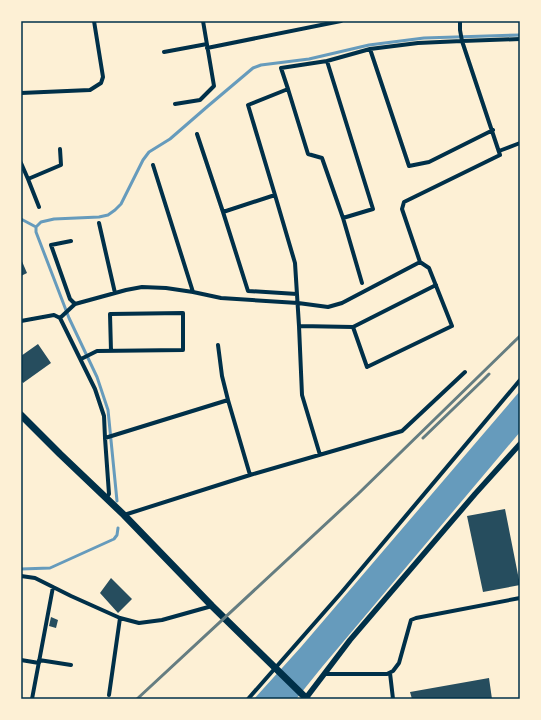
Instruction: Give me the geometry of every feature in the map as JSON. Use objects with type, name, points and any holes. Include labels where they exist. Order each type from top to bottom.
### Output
[{"type":"main road","points":[[21,414],[60,454],[124,515],[212,606],[305,698]]},
{"type":"street","points":[[21,93],[90,90],[101,83],[103,77],[94,21]]},
{"type":"street","points":[[175,104],[200,100],[214,86],[202,21]]},
{"type":"street","points":[[164,52],[207,46],[341,21]]},
{"type":"street","points":[[353,326],[367,367],[452,326],[429,268],[420,262],[402,209],[404,202],[500,155],[493,130],[462,41],[460,21]]},
{"type":"street","points":[[362,283],[343,218],[322,158],[308,154],[280,68],[327,61],[370,49],[418,43],[520,39]]},
{"type":"street","points":[[370,49],[409,166],[429,162],[493,130]]},
{"type":"street","points":[[327,61],[373,209],[343,218]]},
{"type":"street","points":[[288,89],[248,105],[295,263],[302,395],[320,455]]},
{"type":"street","points":[[197,134],[248,291],[297,294]]},
{"type":"street","points":[[499,151],[520,142]]},
{"type":"street","points":[[28,179],[61,166],[60,149]]},
{"type":"street","points":[[21,162],[39,207]]},
{"type":"street","points":[[153,165],[193,292]]},
{"type":"street","points":[[223,212],[275,195]]},
{"type":"street","points":[[99,223],[115,293]]},
{"type":"street","points":[[71,241],[52,245],[70,299],[75,304]]},
{"type":"street","points":[[62,316],[75,304],[142,287],[166,288],[221,298],[298,303],[328,307],[342,303],[420,262]]},
{"type":"street","points":[[299,326],[353,326],[436,285]]},
{"type":"street","points":[[82,359],[96,351],[111,351],[184,350],[183,313],[110,314],[111,351]]},
{"type":"street","points":[[21,321],[54,315],[62,316]]},
{"type":"street","points":[[62,316],[95,389],[104,416],[109,494],[106,498]]},
{"type":"street","points":[[218,345],[222,376],[250,475]]},
{"type":"street","points":[[124,515],[250,475],[402,431],[465,372]]},
{"type":"street","points":[[248,699],[277,670],[520,380]]},
{"type":"street","points":[[106,438],[228,400]]},
{"type":"street","points":[[305,698],[326,674],[350,640],[475,494],[520,444]]},
{"type":"street","points":[[21,576],[35,578],[120,618],[139,623],[162,620],[212,606]]},
{"type":"street","points":[[32,699],[53,587]]},
{"type":"street","points":[[326,674],[390,673],[399,663],[411,620],[520,598]]},
{"type":"street","points":[[109,695],[120,618]]},
{"type":"street","points":[[21,660],[71,665]]},
{"type":"street","points":[[390,673],[393,699]]},
{"type":"water","points":[[520,391],[520,432],[297,698],[254,699],[301,647]]},
{"type":"building","points":[[21,259],[27,273],[21,276]]},
{"type":"building","points":[[38,344],[51,363],[23,383],[21,380],[21,356]]},
{"type":"building","points":[[505,509],[520,585],[483,592],[467,516]]},
{"type":"building","points":[[111,578],[132,599],[118,613],[100,593]]},
{"type":"building","points":[[51,617],[58,620],[56,628],[49,626]]},
{"type":"building","points":[[489,678],[492,699],[412,699],[410,692]]},
{"type":"waterway","points":[[117,501],[108,410],[97,377],[69,318],[36,232],[36,227],[41,222],[54,219],[99,217],[108,215],[115,210],[121,204],[143,160],[149,152],[170,139],[253,68],[261,65],[309,59],[369,45],[424,38],[520,35]]},
{"type":"waterway","points":[[21,219],[36,227]]},
{"type":"waterway","points":[[21,569],[50,568],[114,539],[117,535],[118,528]]},
{"type":"railway","points":[[137,699],[358,494],[520,336]]},
{"type":"railway","points":[[423,438],[489,374]]}]
